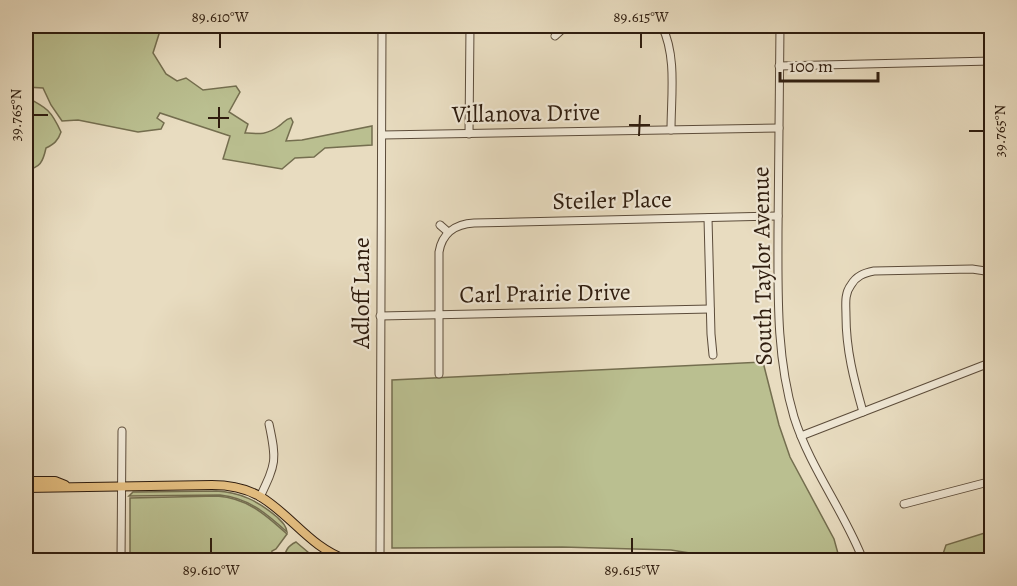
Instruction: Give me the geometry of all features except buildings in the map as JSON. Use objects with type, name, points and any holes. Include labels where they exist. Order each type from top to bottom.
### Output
[{"type":"main road","points":[[26,481],[55,481],[71,487]]},
{"type":"main road","points":[[26,488],[222,485],[239,488],[260,497],[317,545],[347,561]]},
{"type":"main road","points":[[26,496],[38,488]]},
{"type":"street","name":"Adloff Lane","points":[[380,561],[382,26]]},
{"type":"street","points":[[469,134],[470,26]]},
{"type":"street","points":[[555,36],[566,26]]},
{"type":"street","points":[[662,26],[671,58],[671,130]]},
{"type":"street","name":"South Taylor Avenue","points":[[780,26],[778,317],[787,391],[801,436],[864,561]]},
{"type":"street","points":[[779,66],[992,62]]},
{"type":"street","name":"Villanova Drive","points":[[382,135],[779,128]]},
{"type":"street","name":"Steiler Place","points":[[448,232],[455,226],[466,224],[778,216]]},
{"type":"street","points":[[708,218],[713,355]]},
{"type":"street","points":[[439,374],[439,252],[441,242],[448,232],[440,225]]},
{"type":"street","points":[[863,412],[852,374],[846,331],[846,297],[850,285],[868,272],[972,269],[992,272]]},
{"type":"street","name":"Carl Prairie Drive","points":[[380,316],[710,309]]},
{"type":"street","points":[[801,436],[991,362]]},
{"type":"street","points":[[260,497],[274,463],[269,424]]},
{"type":"street","points":[[121,561],[122,431]]},
{"type":"street","points":[[904,504],[992,481]]},
{"type":"green space","points":[[26,26],[154,26],[159,34],[153,53],[166,74],[177,81],[186,78],[203,90],[236,86],[240,92],[229,112],[248,124],[245,133],[267,132],[291,118],[293,122],[286,141],[372,126],[372,145],[325,148],[314,157],[295,158],[282,169],[223,159],[230,136],[160,113],[157,118],[164,123],[161,129],[138,132],[78,120],[62,121],[43,88],[26,87]]},
{"type":"green space","points":[[26,97],[48,110],[61,132],[59,138],[46,148],[40,164],[26,170]]},
{"type":"green space","points":[[763,362],[779,425],[790,457],[834,539],[839,557],[836,560],[810,558],[807,560],[751,560],[671,550],[562,547],[392,548],[392,380]]},
{"type":"green space","points":[[216,491],[241,495],[263,506],[285,525],[287,532],[249,503],[230,497],[220,495],[129,496],[133,492]]},
{"type":"green space","points":[[217,496],[238,500],[255,508],[287,534],[272,551],[271,557],[275,560],[130,560],[130,498]]},
{"type":"green space","points":[[991,531],[991,559],[941,560],[946,545]]},
{"type":"green space","points":[[296,542],[315,558],[313,560],[284,560],[290,545]]}]
